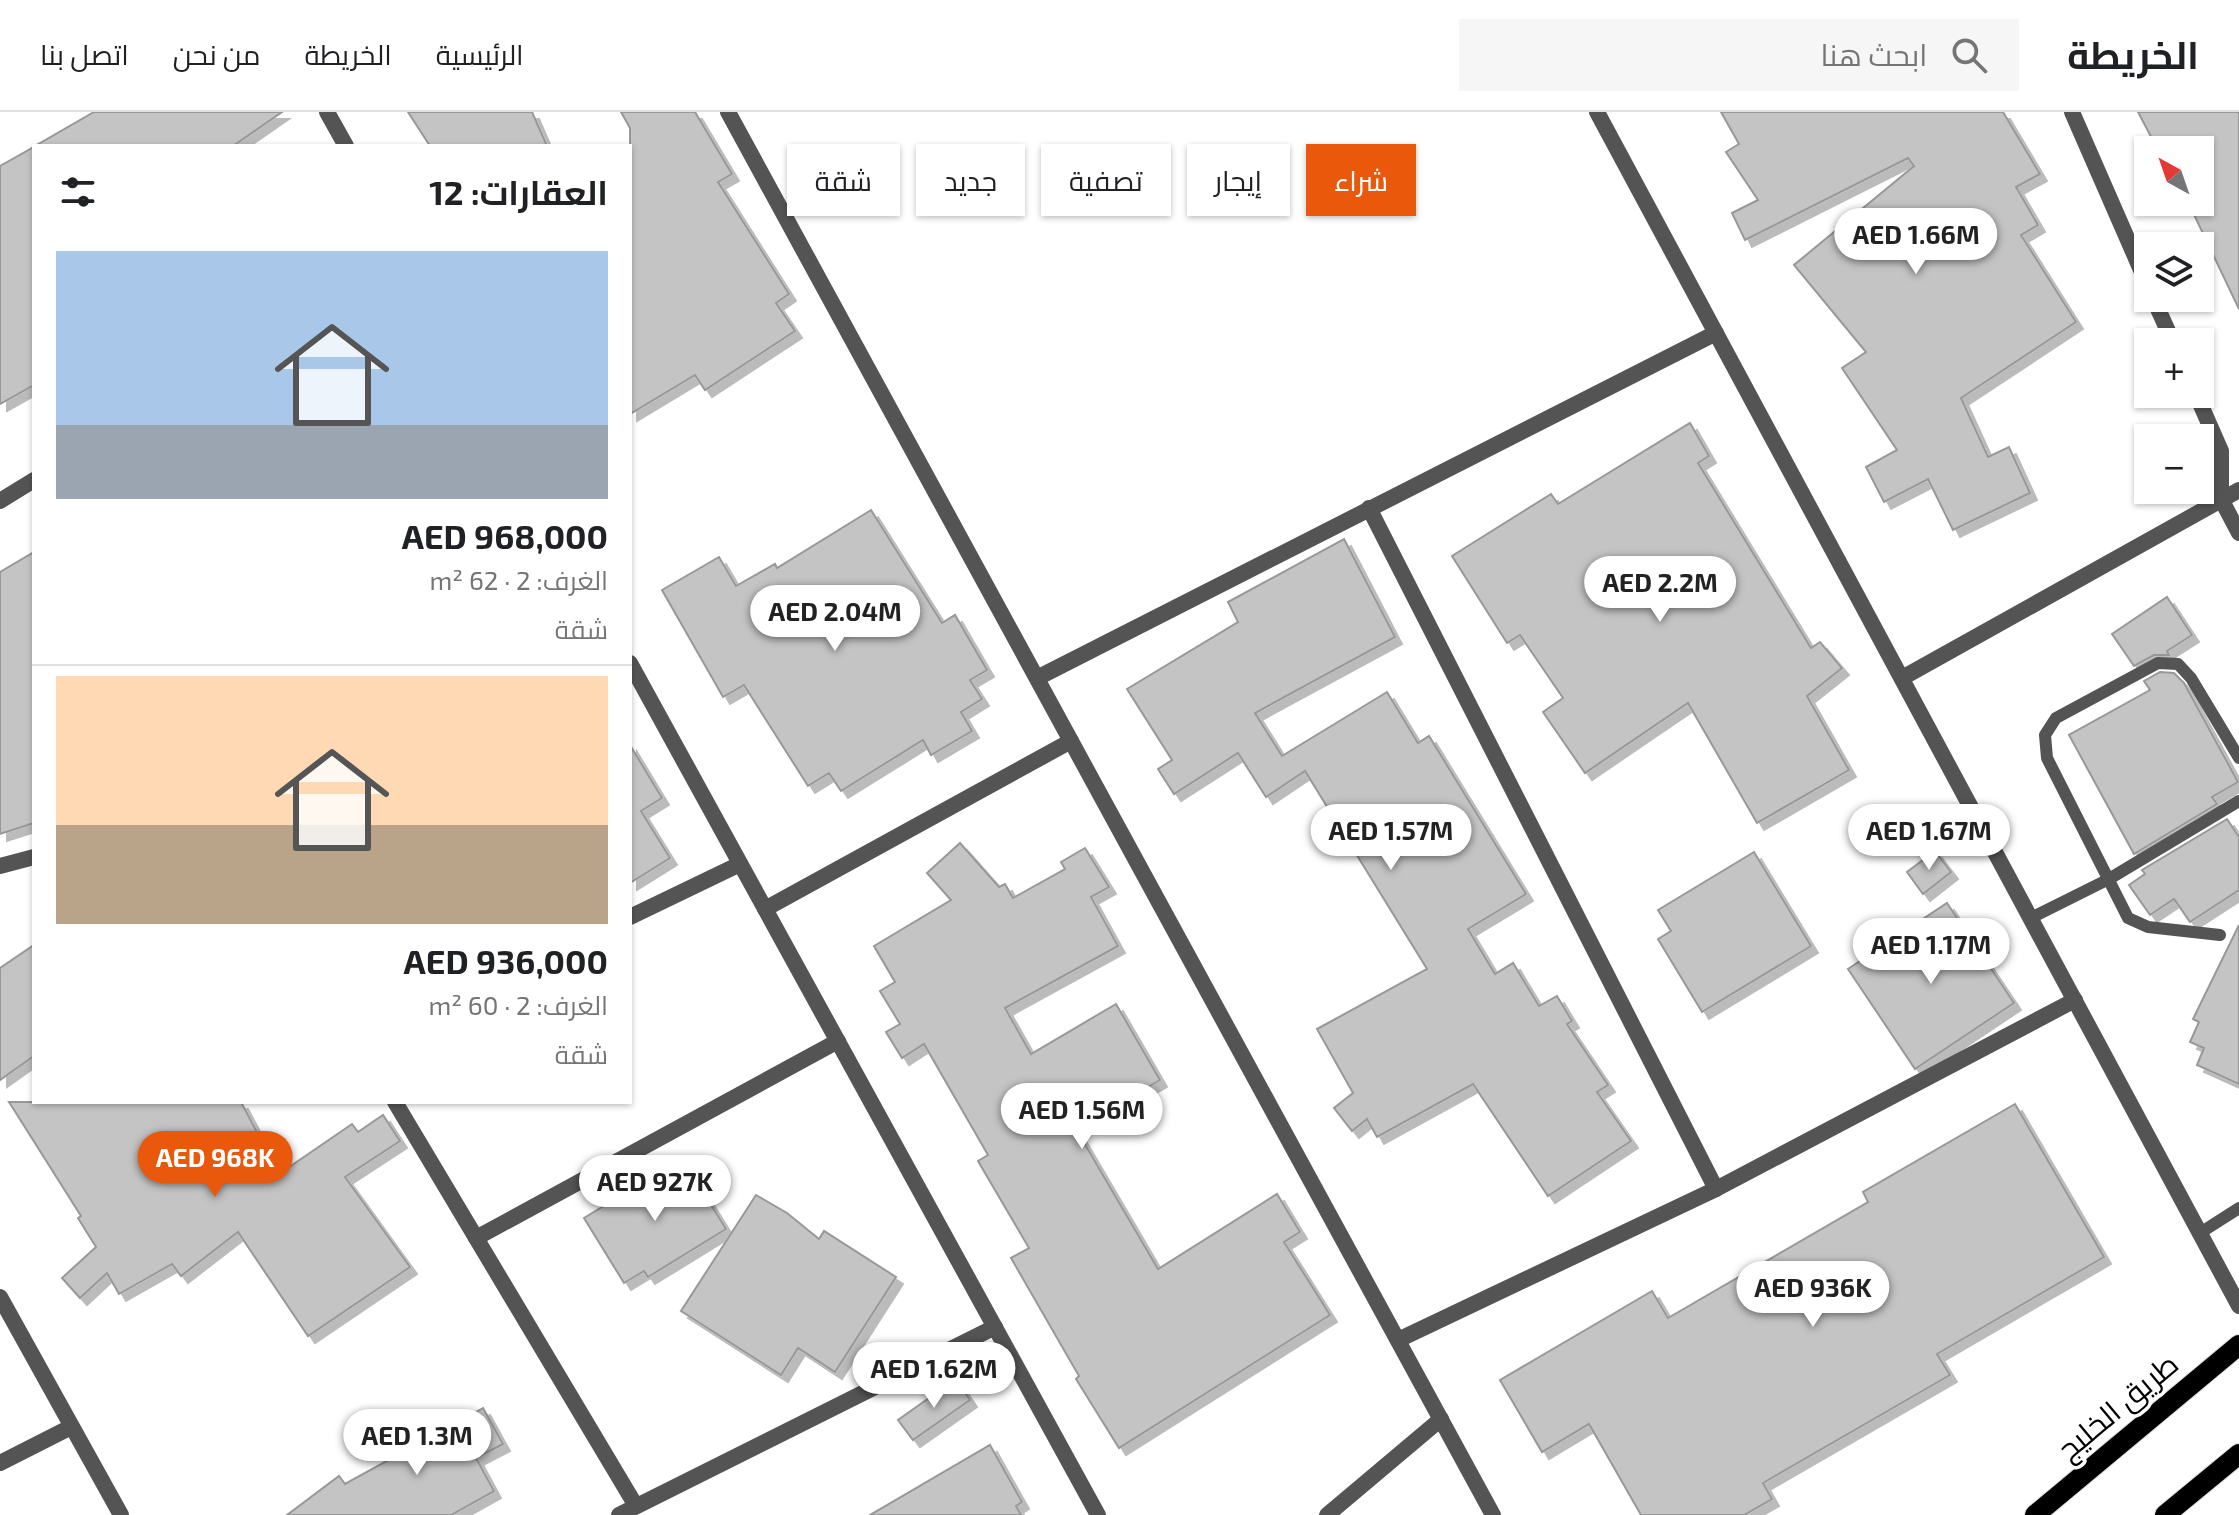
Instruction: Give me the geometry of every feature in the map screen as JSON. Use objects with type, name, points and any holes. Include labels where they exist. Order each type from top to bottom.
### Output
[{"type":"main road","name":"طريق الخليج","points":[[2035,1515],[2239,1345]]},
{"type":"main road","points":[[2165,1515],[2239,1454]]},
{"type":"street","points":[[327,112],[345,144]]},
{"type":"street","points":[[728,112],[1493,1515]]},
{"type":"street","points":[[1597,112],[2239,1306]]},
{"type":"street","points":[[2072,112],[2134,254]]},
{"type":"street","points":[[1037,678],[1716,333]]},
{"type":"street","points":[[2202,408],[2221,451],[2221,499],[2239,533]]},
{"type":"street","points":[[0,501],[32,481]]},
{"type":"street","points":[[1902,678],[2239,490]]},
{"type":"street","points":[[1369,508],[1716,1189]]},
{"type":"street","points":[[632,667],[1098,1515]]},
{"type":"street","points":[[765,909],[1071,741]]},
{"type":"street","points":[[0,866],[32,858]]},
{"type":"street","points":[[632,916],[740,864]]},
{"type":"street","points":[[1398,1340],[1716,1189],[2075,1000]]},
{"type":"street","points":[[476,1238],[838,1041]]},
{"type":"street","points":[[396,1104],[636,1506]]},
{"type":"street","points":[[0,1297],[121,1515]]},
{"type":"street","points":[[619,1515],[995,1327]]},
{"type":"street","points":[[1327,1515],[1441,1419]]},
{"type":"street","points":[[0,1463],[71,1427]]},
{"type":"lane","points":[[2220,935],[2148,927],[2128,918],[2047,758],[2045,735],[2056,718],[2158,663],[2178,664],[2191,678],[2239,758]]},
{"type":"lane","points":[[2031,918],[2109,879],[2239,801]]},
{"type":"lane","points":[[2200,1233],[2239,1208]]},
{"type":"building","points":[[94,112],[282,112],[236,144],[38,144]]},
{"type":"building","points":[[408,112],[532,112],[546,144],[429,144]]},
{"type":"building","points":[[621,112],[695,112],[732,174],[718,182],[789,294],[776,303],[795,331],[705,390],[695,375],[632,413],[632,144],[630,128]]},
{"type":"building","points":[[1721,112],[2003,112],[2040,174],[2016,187],[2038,225],[2021,235],[2076,322],[1961,398],[1988,457],[2009,447],[2030,493],[1953,530],[1928,479],[1884,502],[1866,467],[1897,450],[1842,368],[1866,352],[1794,265],[1914,166],[1908,158],[1745,240],[1732,213],[1758,200],[1726,152],[1739,144]]},
{"type":"building","points":[[2138,112],[2239,112],[2239,309],[2214,257],[2214,232],[2202,232],[2195,216],[2214,216],[2214,136],[2151,136]]},
{"type":"building","points":[[32,148],[32,386],[0,404],[0,166]]},
{"type":"building","points":[[1690,423],[1709,456],[1698,463],[1811,648],[1820,642],[1842,668],[1807,696],[1849,770],[1757,823],[1688,703],[1585,773],[1543,712],[1563,698],[1520,635],[1507,643],[1452,556],[1551,494],[1558,504]]},
{"type":"building","points":[[871,510],[942,623],[955,615],[987,670],[970,680],[982,699],[961,712],[972,731],[931,755],[923,740],[841,791],[829,773],[808,786],[744,685],[723,697],[662,590],[719,557],[736,586],[775,564],[777,568]]},
{"type":"building","points":[[1344,539],[1395,637],[1255,713],[1282,756],[1387,692],[1418,743],[1429,736],[1526,894],[1468,929],[1495,974],[1513,963],[1539,1006],[1557,996],[1572,1021],[1567,1024],[1608,1085],[1597,1092],[1631,1141],[1548,1196],[1473,1084],[1377,1137],[1367,1119],[1352,1131],[1334,1108],[1353,1093],[1317,1029],[1427,969],[1305,771],[1266,797],[1238,753],[1174,794],[1158,769],[1172,760],[1127,689],[1238,622],[1228,602]]},
{"type":"building","points":[[32,553],[32,824],[0,834],[0,572]]},
{"type":"building","points":[[2167,597],[2192,635],[2167,651],[2169,655],[2154,655],[2134,666],[2112,634]]},
{"type":"building","points":[[2160,672],[2174,673],[2184,683],[2238,782],[2212,797],[2217,804],[2134,854],[2069,735],[2150,690],[2144,681]]},
{"type":"building","points":[[632,748],[662,798],[641,811],[670,858],[632,882]]},
{"type":"building","points":[[2227,819],[2239,837],[2239,890],[2190,922],[2174,899],[2150,915],[2129,885],[2145,874],[2142,870]]},
{"type":"building","points":[[960,843],[999,887],[1005,884],[1013,898],[1065,869],[1061,862],[1085,848],[1109,887],[1091,897],[1118,946],[1005,1008],[1031,1054],[1116,1004],[1160,1080],[1076,1129],[1158,1269],[1277,1194],[1300,1232],[1284,1242],[1330,1315],[1119,1448],[1076,1379],[1079,1376],[1011,1258],[1029,1248],[978,1161],[988,1155],[924,1044],[902,1058],[886,1032],[900,1024],[880,991],[895,982],[874,946],[951,900],[927,873]]},
{"type":"building","points":[[1935,851],[1951,872],[1923,894],[1907,872]]},
{"type":"building","points":[[1754,852],[1811,946],[1702,1012],[1658,939],[1671,931],[1658,910]]},
{"type":"building","points":[[1947,903],[2014,1003],[1915,1069],[1848,969]]},
{"type":"building","points":[[2239,925],[2239,1084],[2197,1065],[2204,1048],[2190,1042],[2199,1022],[2193,1019]]},
{"type":"building","points":[[32,946],[32,1057],[0,1080],[0,968]]},
{"type":"building","points":[[9,1102],[242,1104],[279,1174],[352,1124],[358,1132],[383,1115],[400,1141],[345,1177],[410,1267],[308,1336],[238,1232],[181,1276],[172,1264],[119,1294],[107,1273],[80,1298],[62,1278],[96,1247],[78,1218],[81,1216]]},
{"type":"building","points":[[2015,1104],[2104,1257],[1937,1354],[1950,1375],[1763,1483],[1772,1499],[1744,1515],[1641,1515],[1589,1424],[1542,1452],[1500,1380],[1652,1291],[1668,1318],[1868,1202],[1863,1192]]},
{"type":"building","points":[[682,1158],[726,1229],[648,1277],[644,1271],[624,1283],[584,1218]]},
{"type":"building","points":[[756,1195],[787,1213],[819,1239],[824,1231],[896,1277],[835,1372],[798,1348],[781,1375],[681,1311]]},
{"type":"building","points":[[956,1379],[970,1400],[913,1440],[898,1420]]},
{"type":"building","points":[[483,1408],[503,1444],[476,1458],[494,1491],[451,1515],[287,1515],[339,1476],[345,1484]]},
{"type":"building","points":[[990,1445],[1022,1502],[1016,1506],[1021,1515],[870,1515]]}]
